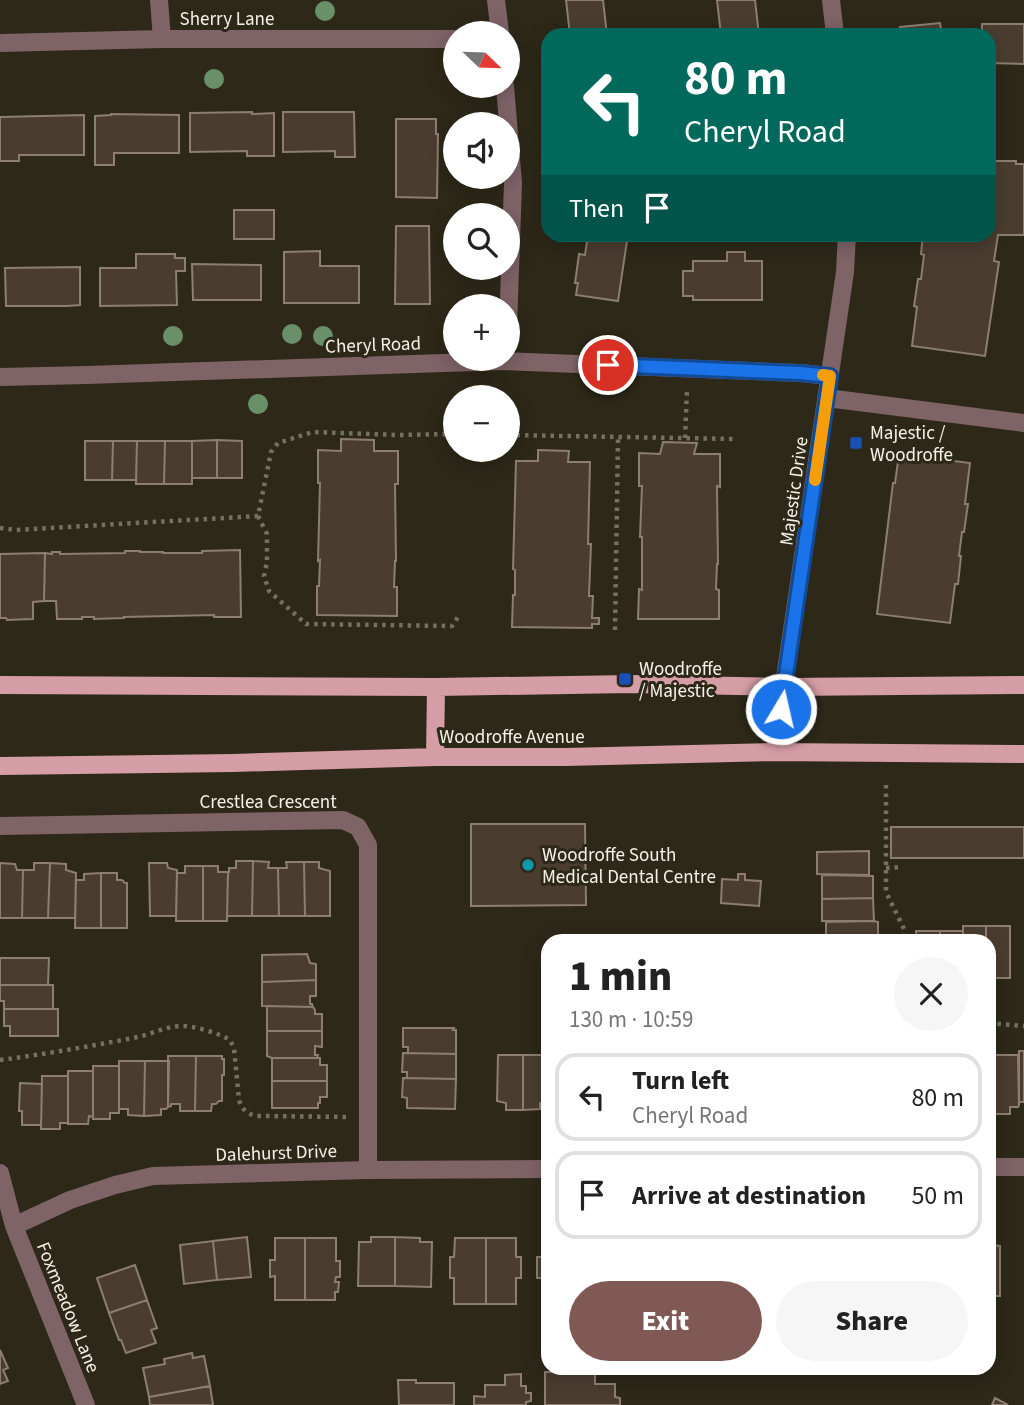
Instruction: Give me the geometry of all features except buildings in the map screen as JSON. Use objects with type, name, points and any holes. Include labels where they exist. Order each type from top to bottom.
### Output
[{"type":"main road","points":[[0,685],[1024,685]]},
{"type":"main road","points":[[435,757],[436,687]]},
{"type":"main road","name":"Woodroffe Avenue","points":[[0,766],[774,752],[1024,754]]},
{"type":"street","points":[[159,0],[162,39]]},
{"type":"street","points":[[496,0],[499,21]]},
{"type":"street","points":[[831,0],[834,28]]},
{"type":"street","name":"Sherry Lane","points":[[0,43],[162,39],[443,39]]},
{"type":"street","points":[[506,98],[513,183],[509,294]]},
{"type":"street","name":"Majestic Drive","points":[[774,752],[845,272],[847,242]]},
{"type":"street","name":"Cheryl Road","points":[[520,361],[830,376]]},
{"type":"street","name":"Cheryl Road","points":[[0,377],[443,362]]},
{"type":"street","points":[[827,398],[1024,423]]},
{"type":"street","name":"Crestlea Crescent","points":[[0,826],[343,820],[358,827],[368,845],[368,1170]]},
{"type":"street","points":[[996,1167],[1024,1167]]},
{"type":"street","name":"Dalehurst Drive","points":[[14,1226],[70,1199],[135,1179],[153,1177],[368,1170],[541,1169]]},
{"type":"street","points":[[0,1173],[14,1226]]},
{"type":"street","name":"Foxmeadow Lane","points":[[14,1226],[86,1405]]},
{"type":"path","points":[[685,438],[688,368]]},
{"type":"path","points":[[443,434],[313,432],[278,443],[271,452],[258,516],[267,534],[264,576],[269,591],[306,624],[452,625],[458,617]]},
{"type":"path","points":[[520,435],[734,439]]},
{"type":"path","points":[[615,630],[618,437]]},
{"type":"path","points":[[0,528],[15,530],[258,516]]},
{"type":"path","points":[[886,785],[886,892],[904,934]]},
{"type":"path","points":[[886,868],[901,867]]},
{"type":"path","points":[[996,1024],[1024,1026]]},
{"type":"path","points":[[0,1060],[52,1054],[146,1035],[176,1026],[189,1027],[230,1040],[234,1048],[239,1100],[241,1107],[249,1114],[368,1117]]},
{"type":"slow traffic","points":[[815,480],[830,376],[823,375]]},
{"type":"place","name":"Majestic / Woodroffe","points":[[856,443]]},
{"type":"place","name":"Woodroffe / Majestic","points":[[625,679]]},
{"type":"place","name":"Woodroffe South Medical Dental Centre","points":[[528,865]]},
{"type":"route","points":[[608,365],[830,376],[781,709]]}]
